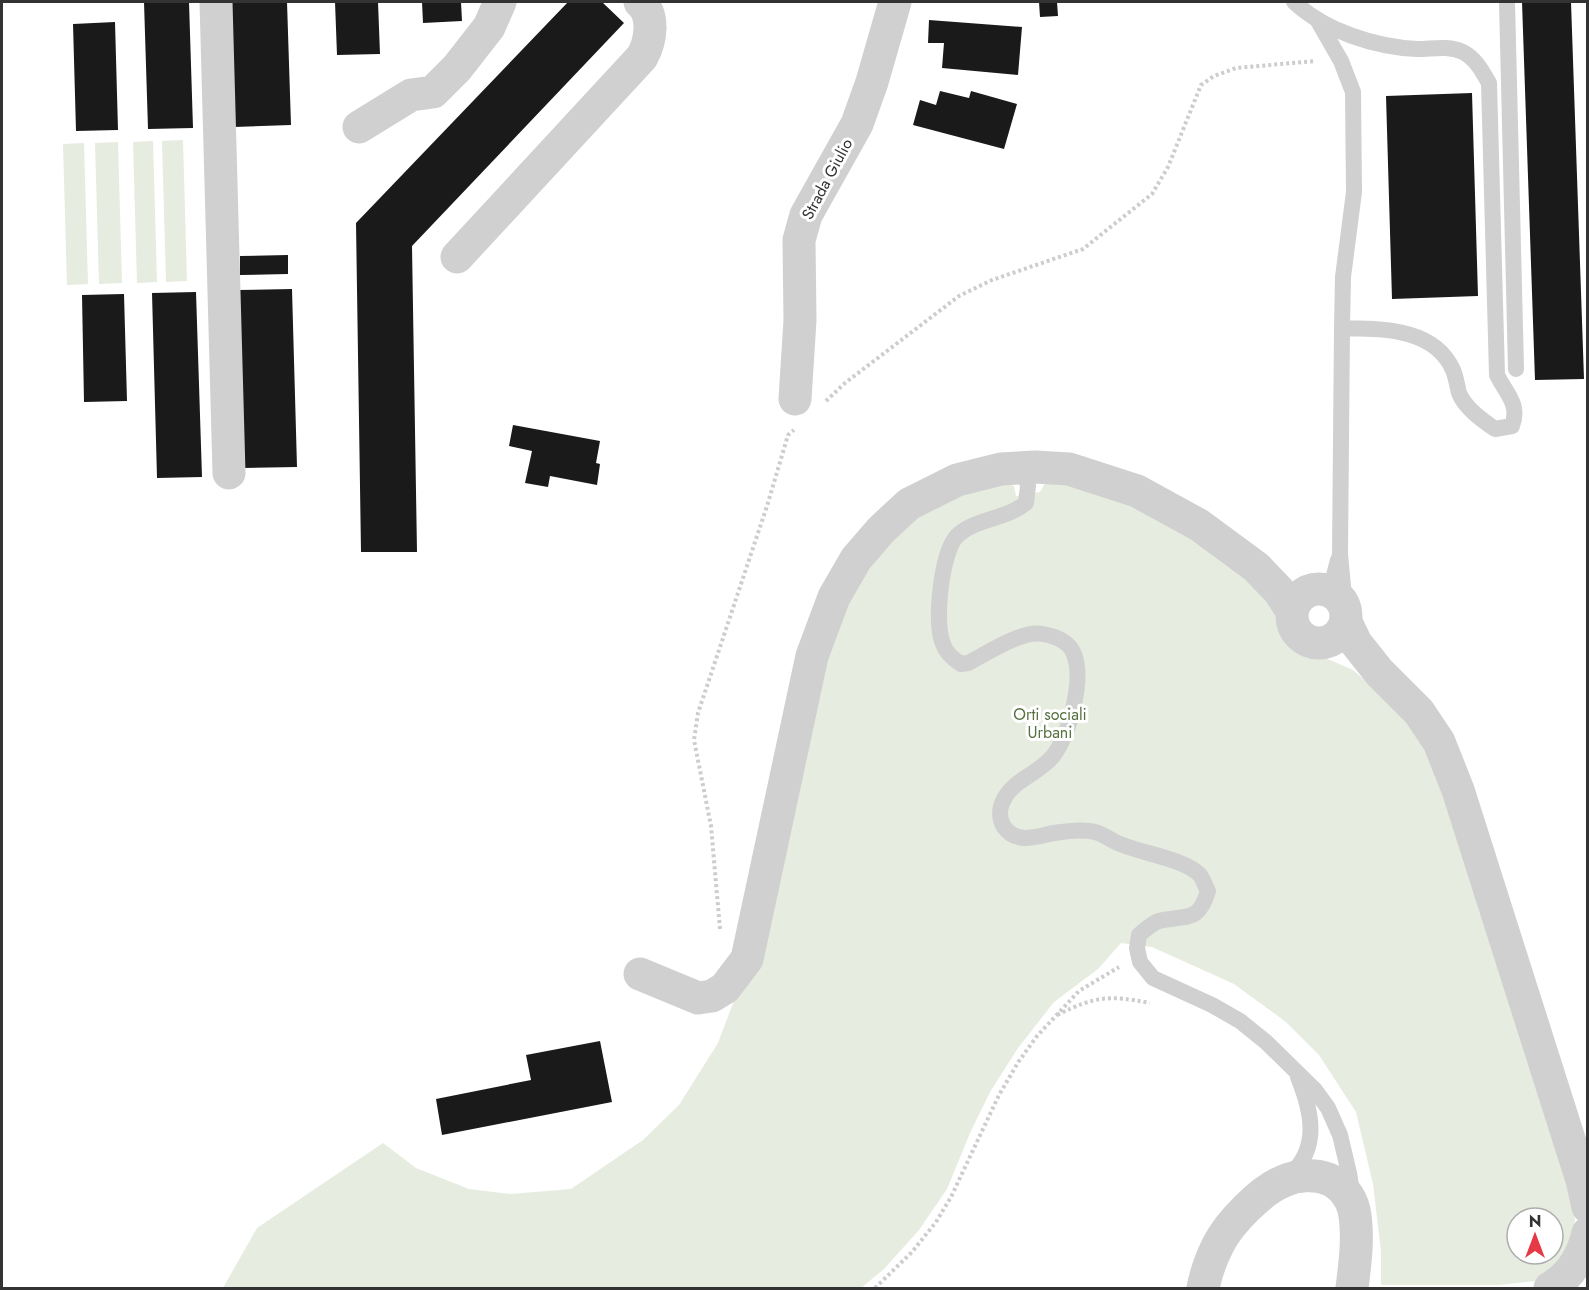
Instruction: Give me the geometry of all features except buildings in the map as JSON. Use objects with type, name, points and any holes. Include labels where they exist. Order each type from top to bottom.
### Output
[{"type":"street","points":[[216,2],[229,473]]},
{"type":"street","points":[[359,127],[411,95],[432,92],[456,68],[489,27],[500,2]]},
{"type":"street","points":[[457,256],[642,57],[647,47],[650,22],[646,7],[640,2]]},
{"type":"street","name":"Strada Giulio","points":[[806,409],[799,240],[806,215],[857,124],[872,82],[895,2]]},
{"type":"street","points":[[640,974],[698,998],[712,996],[725,988],[747,958],[812,656],[834,597],[856,559],[881,530],[909,504],[957,480],[1001,469],[1023,467],[1069,469],[1137,491],[1199,525],[1307,597],[1330,592],[1339,598],[1356,643],[1379,672],[1419,712],[1439,742],[1458,790],[1582,1180],[1587,1207]]},
{"type":"street","points":[[1307,597],[1294,625],[1301,637],[1379,672]]},
{"type":"street","points":[[1314,643],[1328,642],[1340,634],[1345,615]]},
{"type":"street","points":[[1203,1288],[1219,1244],[1237,1218],[1254,1202],[1283,1181],[1316,1175],[1336,1182],[1346,1193],[1354,1209],[1358,1283]]},
{"type":"street","points":[[1550,1288],[1572,1269],[1584,1250],[1587,1233]]},
{"type":"lane","points":[[1294,2],[1318,21],[1381,44],[1418,49],[1446,47],[1462,52],[1477,62],[1489,83],[1497,375],[1504,390],[1514,402],[1516,416],[1512,426],[1495,429],[1479,418],[1460,396],[1448,362],[1437,350],[1413,334],[1385,329],[1342,328]]},
{"type":"lane","points":[[1507,4],[1516,369]]},
{"type":"lane","points":[[1318,21],[1341,61],[1353,92],[1354,192],[1343,277],[1342,328],[1340,554],[1345,615]]},
{"type":"lane","points":[[1023,467],[1028,486],[1026,503],[1018,510],[972,526],[957,537],[947,552],[938,624],[943,644],[951,657],[961,664],[968,663],[1024,635],[1041,634],[1063,640],[1073,650],[1077,669],[1076,693],[1067,729],[1053,756],[1011,789],[1003,801],[999,813],[1005,827],[1016,837],[1029,839],[1056,832],[1096,832],[1137,851],[1186,865],[1201,875],[1208,891],[1203,906],[1192,916],[1156,922],[1139,935],[1137,948],[1140,962],[1153,978],[1203,1000],[1240,1021],[1266,1042],[1315,1090],[1328,1108],[1336,1126],[1349,1173],[1354,1209]]},
{"type":"lane","points":[[1307,597],[1333,579],[1340,554]]},
{"type":"lane","points":[[1283,1181],[1298,1168],[1312,1134],[1307,1098],[1296,1071]]},
{"type":"path","points":[[721,939],[711,826],[694,740],[698,713],[767,506],[788,435],[806,409],[845,383],[959,296],[992,280],[1083,249],[1152,194],[1168,167],[1201,85],[1214,76],[1236,68],[1320,61]]},
{"type":"path","points":[[875,1288],[912,1251],[936,1222],[951,1197],[999,1095],[1018,1061],[1053,1017],[1085,1001],[1105,998],[1127,999],[1159,1005]]},
{"type":"green space","points":[[183,140],[187,281],[166,282],[162,141]]},
{"type":"green space","points":[[153,141],[157,282],[137,283],[133,142]]},
{"type":"green space","points":[[118,142],[122,283],[99,284],[95,143]]},
{"type":"green space","points":[[84,143],[88,284],[67,285],[63,144]]},
{"type":"green space","name":"Orti sociali Urbani","points":[[1059,482],[1126,502],[1186,535],[1230,564],[1277,611],[1286,636],[1299,652],[1330,660],[1353,670],[1384,697],[1408,723],[1434,761],[1572,1202],[1575,1220],[1569,1248],[1565,1253],[1565,1206],[1505,1206],[1505,1266],[1553,1267],[1535,1281],[1500,1285],[1381,1285],[1381,1251],[1373,1184],[1356,1112],[1319,1055],[1286,1022],[1234,984],[1152,947],[1121,943],[1098,969],[1054,1002],[1018,1048],[990,1092],[947,1189],[919,1230],[884,1269],[861,1288],[223,1288],[257,1228],[383,1143],[416,1168],[469,1189],[510,1194],[571,1189],[643,1140],[679,1105],[718,1043],[735,998],[823,667],[846,604],[866,569],[915,518],[959,494],[1004,483],[1014,486],[1016,496],[1040,492],[1045,483]]}]
